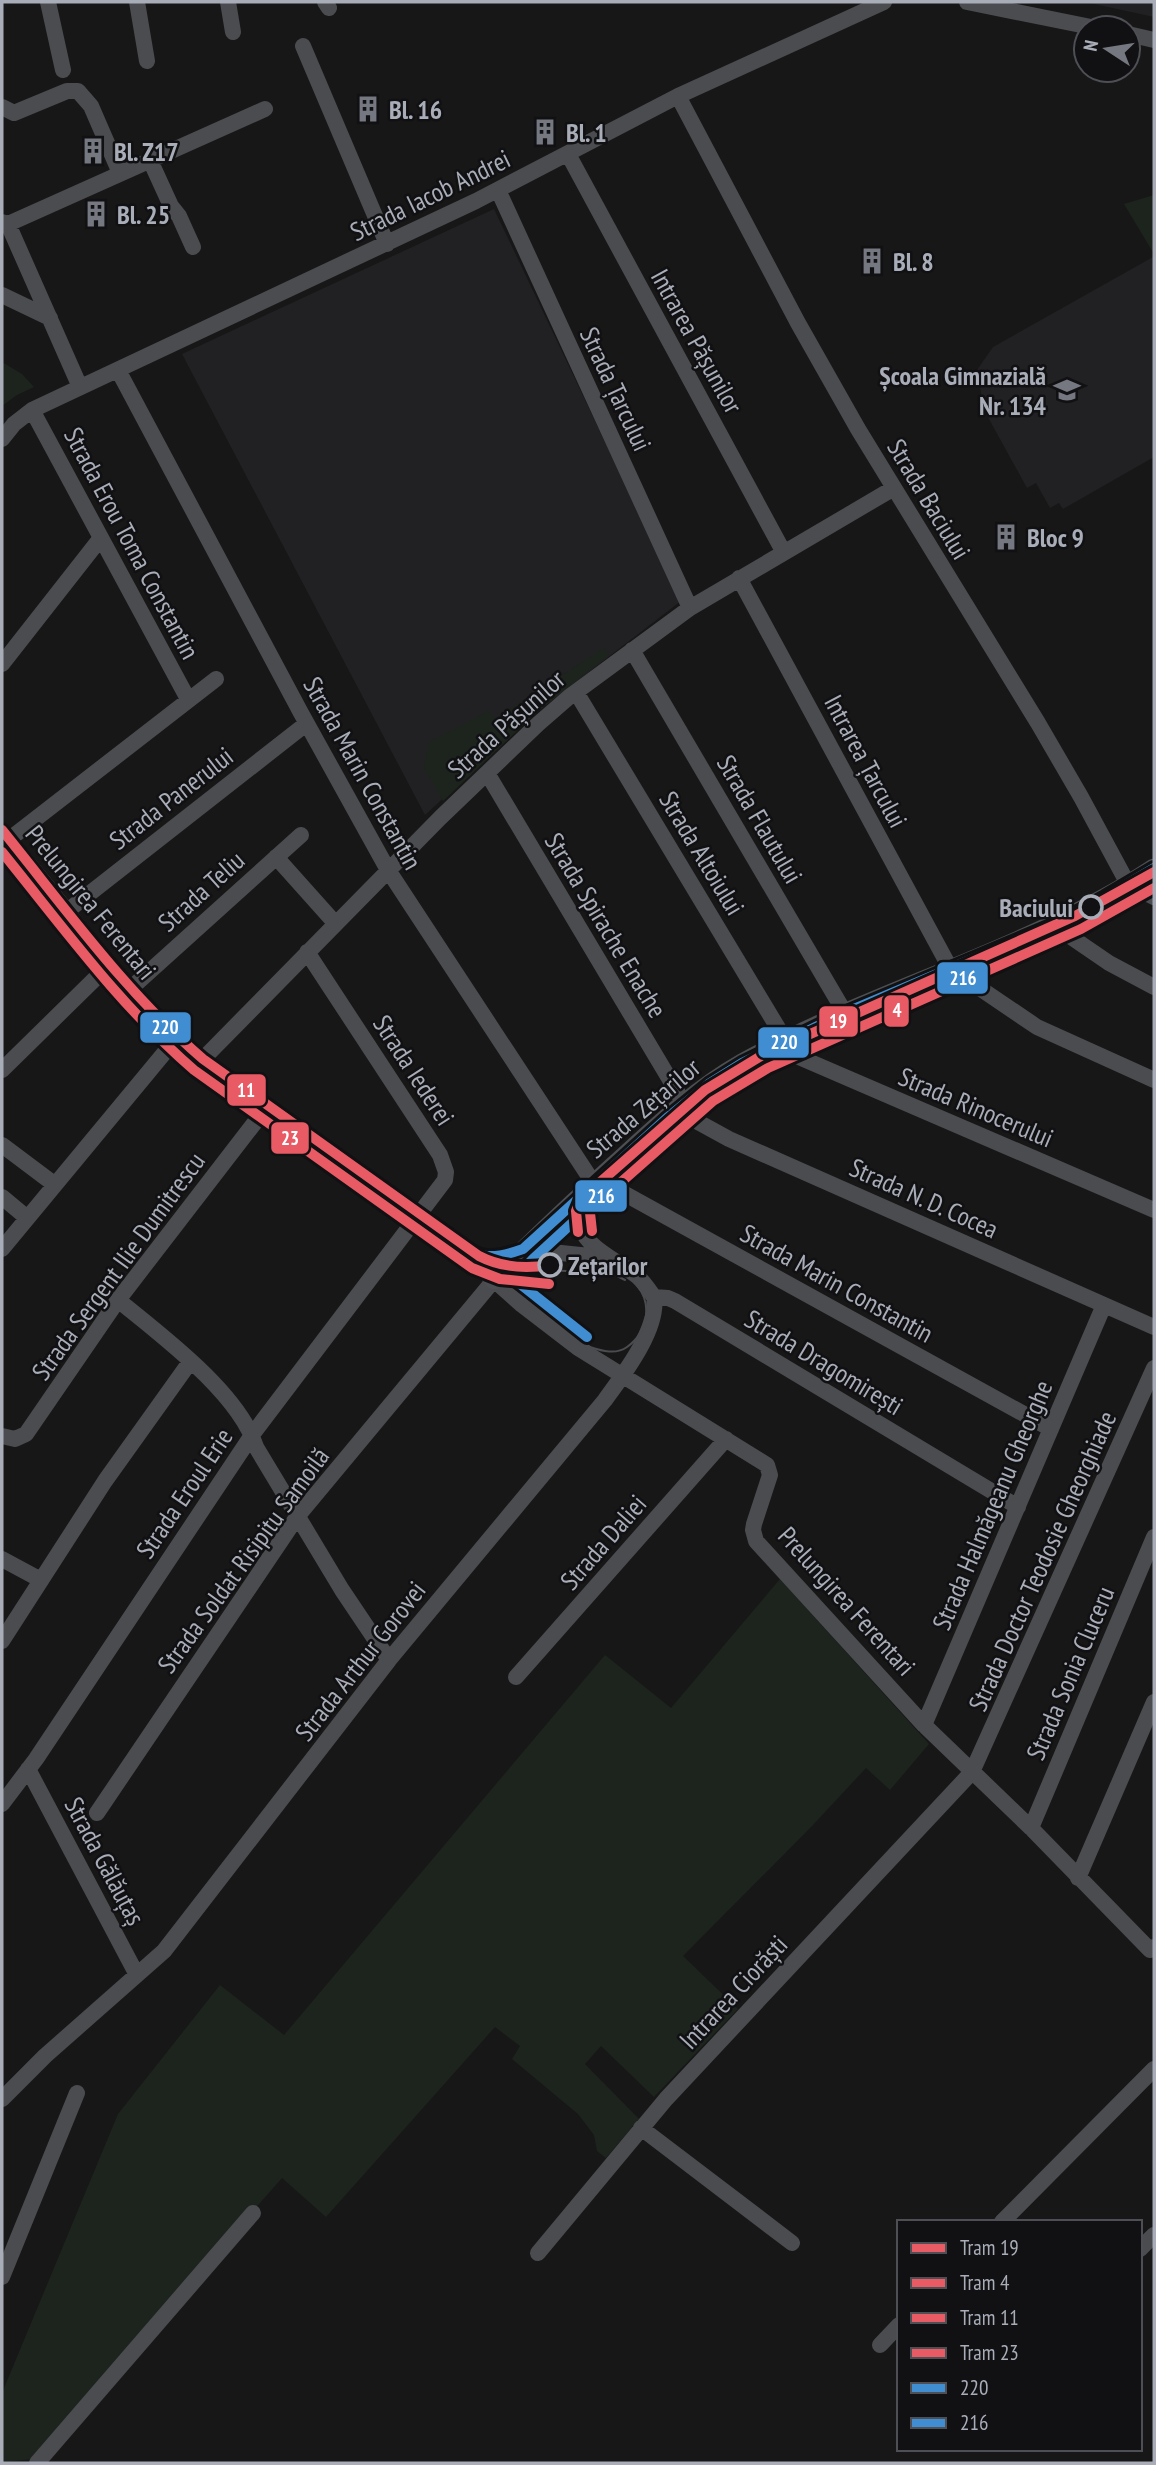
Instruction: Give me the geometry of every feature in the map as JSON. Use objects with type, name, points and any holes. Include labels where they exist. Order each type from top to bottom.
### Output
[{"type":"main road","name":"Prelungirea Ferentari","points":[[4,838],[129,990],[175,1040],[474,1256],[494,1280]]},
{"type":"main road","name":"Strada Zețarilor","points":[[494,1280],[523,1249],[683,1103],[741,1064],[785,1040],[1052,924],[1154,868]]},
{"type":"main road","points":[[474,1256],[502,1256],[523,1249]]},
{"type":"street","points":[[48,2],[63,70]]},
{"type":"street","points":[[137,2],[148,61]]},
{"type":"street","points":[[228,2],[233,32]]},
{"type":"street","name":"Strada Iacob Andrei","points":[[4,432],[32,411],[80,387],[498,190],[678,96],[884,2]]},
{"type":"street","points":[[967,2],[1072,23]]},
{"type":"street","points":[[303,46],[387,244]]},
{"type":"street","points":[[2,107],[14,113],[67,91],[78,91],[91,106],[120,173]]},
{"type":"street","name":"Strada Baciului","points":[[678,96],[798,323],[894,488],[1038,723],[1128,884]]},
{"type":"street","points":[[80,387],[5,223],[265,108]]},
{"type":"street","name":"Intrarea Pășunilor","points":[[568,154],[783,551]]},
{"type":"street","points":[[150,160],[193,247]]},
{"type":"street","name":"Strada Țarcului","points":[[498,190],[690,608]]},
{"type":"street","points":[[2,295],[50,317]]},
{"type":"street","name":"Strada Marin Constantin","points":[[118,370],[306,724],[388,870],[594,1183],[616,1189],[1051,1429]]},
{"type":"street","name":"Strada Erou Toma Constantin","points":[[32,411],[188,699]]},
{"type":"street","name":"Strada Pășunilor","points":[[201,1060],[486,773],[576,692],[690,608],[894,488]]},
{"type":"street","points":[[2,664],[100,538]]},
{"type":"street","name":"Intrarea Țarcului","points":[[739,578],[950,968]]},
{"type":"street","name":"Strada Flautului","points":[[632,650],[845,1013]]},
{"type":"street","points":[[4,838],[216,680]]},
{"type":"street","name":"Strada Altoiului","points":[[576,692],[785,1040]]},
{"type":"street","name":"Strada Panerului","points":[[66,912],[306,724]]},
{"type":"street","name":"Strada Spirache Enache","points":[[486,773],[683,1103]]},
{"type":"street","name":"Strada Teliu","points":[[129,990],[301,835]]},
{"type":"street","name":"Strada Teliu","points":[[276,858],[335,923]]},
{"type":"street","points":[[1128,884],[1154,897]]},
{"type":"street","points":[[1052,924],[1109,962],[1154,987]]},
{"type":"street","name":"Strada Iederei","points":[[307,952],[444,1164],[445,1180],[419,1216]]},
{"type":"street","points":[[2,1070],[109,965]]},
{"type":"street","points":[[950,968],[1037,1027],[1154,1080]]},
{"type":"street","points":[[2,1249],[175,1040]]},
{"type":"street","name":"Strada Rinocerului","points":[[785,1040],[793,1053],[801,1058],[1154,1210]]},
{"type":"street","name":"Strada N. D. Cocea","points":[[683,1103],[698,1122],[729,1139],[1154,1327]]},
{"type":"street","name":"Strada Sergent Ilie Dumitrescu","points":[[2,1436],[15,1439],[26,1434],[118,1300],[266,1108]]},
{"type":"street","points":[[2,1145],[54,1184]]},
{"type":"street","name":"Strada Dragomirești","points":[[594,1183],[580,1215],[581,1226],[589,1240],[609,1258],[636,1276],[654,1297],[675,1301],[1017,1507]]},
{"type":"street","points":[[2,1197],[26,1217]]},
{"type":"street","name":"Strada Eroul Erie","points":[[2,1804],[252,1435],[419,1216]]},
{"type":"street","name":"Strada Dragomirești","points":[[523,1249],[609,1258]]},
{"type":"street","name":"Prelungirea Ferentari","points":[[494,1280],[559,1334],[621,1376],[762,1461],[769,1469],[769,1483],[754,1524],[756,1541],[924,1725],[1152,1949]]},
{"type":"street","name":"Strada Soldat Risipitu Samoilă","points":[[97,1813],[297,1517],[494,1280]]},
{"type":"street","name":"Strada Arthur Gorovei","points":[[2,2099],[45,2056],[137,1976],[176,1937],[389,1660],[621,1376],[653,1320],[654,1297]]},
{"type":"street","points":[[118,1300],[190,1362],[238,1411],[297,1517],[389,1660]]},
{"type":"street","name":"Strada Halmăgeanu Gheorghe","points":[[924,1725],[1104,1305]]},
{"type":"street","points":[[2,1641],[105,1481],[190,1362]]},
{"type":"street","name":"Strada Doctor Teodosie Gheorghiade","points":[[972,1772],[1154,1368]]},
{"type":"street","name":"Strada Daliei","points":[[516,1677],[726,1439]]},
{"type":"street","name":"Strada Sonia Cluceru","points":[[1031,1828],[1154,1537]]},
{"type":"street","points":[[2,1559],[41,1580]]},
{"type":"street","points":[[1078,1878],[1154,1702]]},
{"type":"street","name":"Strada Gălăuțaș","points":[[28,1769],[137,1976]]},
{"type":"street","name":"Intrarea Ciorăști","points":[[537,2253],[641,2128],[972,1772]]},
{"type":"street","points":[[1004,2220],[1154,2070]]},
{"type":"street","points":[[2,2277],[77,2093]]},
{"type":"street","points":[[641,2128],[792,2243]]},
{"type":"street","points":[[37,2463],[253,2213]]},
{"type":"street","points":[[880,2345],[897,2327]]},
{"type":"shaded area","points":[[1085,2],[1154,2],[1154,17]]},
{"type":"shaded area","points":[[1154,195],[1154,254],[1124,204]]},
{"type":"shaded area","points":[[494,209],[681,601],[537,712],[425,815],[182,354]]},
{"type":"shaded area","name":"Școala Gimnazială Nr. 134","points":[[1153,257],[1154,457],[1063,509],[1059,503],[1050,508],[1036,483],[1027,488],[984,410],[977,370],[993,347]]},
{"type":"shaded area","points":[[2,362],[22,374],[34,387],[2,406]]},
{"type":"shaded area","points":[[604,648],[609,655],[537,712],[443,801],[424,768],[429,742],[489,711],[495,719]]},
{"type":"shaded area","points":[[780,1579],[929,1744],[890,1790],[866,1768],[683,1956],[738,2009],[654,2097],[601,2046],[585,2064],[639,2119],[606,2158],[597,2151],[594,2135],[578,2114],[512,2059],[520,2046],[495,2027],[326,2217],[282,2178],[34,2459],[2,2462],[2,2393],[118,2114],[220,1985],[284,2035],[605,1655],[671,1708]]},
{"type":"tram line","name":"11","points":[[2,830],[122,978],[203,1059],[479,1256],[514,1266],[550,1265]]},
{"type":"tram line","name":"23","points":[[2,852],[117,993],[194,1070],[472,1268],[500,1279],[549,1284]]},
{"type":"tram line","name":"19","points":[[578,1232],[576,1211],[581,1199],[705,1090],[761,1056],[1075,916],[1154,872]]},
{"type":"tram line","name":"4","points":[[592,1231],[590,1213],[593,1207],[713,1101],[768,1068],[1081,929],[1154,888]]},
{"type":"tram line","points":[[483,1266],[497,1267],[513,1260],[581,1199]]},
{"type":"tram line","points":[[456,1248],[517,1289],[590,1347],[609,1352],[618,1351],[634,1341],[642,1330],[646,1316],[645,1301],[640,1289],[631,1279],[596,1254],[585,1244],[578,1232]]},
{"type":"tram line","points":[[550,1270],[613,1274],[625,1280]]},
{"type":"transit line","name":"220","points":[[2,835],[122,980],[201,1061],[452,1241],[486,1256],[503,1255],[523,1249],[667,1118],[710,1083],[742,1063],[844,1013],[1055,924],[1154,868]]},
{"type":"transit line","name":"216","points":[[587,1337],[514,1279],[685,1119],[721,1092],[791,1053],[1097,919],[1154,884]]},
{"type":"place","name":"Bl. 16","points":[[368,109]]},
{"type":"place","name":"Bl. 1","points":[[545,132]]},
{"type":"place","name":"Bl. Z17","points":[[93,151]]},
{"type":"place","name":"Bl. 25","points":[[96,214]]},
{"type":"place","name":"Bl. 8","points":[[872,261]]},
{"type":"place","name":"Școala Gimnazială Nr. 134","points":[[1067,390]]},
{"type":"place","name":"Bloc 9","points":[[1006,537]]},
{"type":"place","name":"Baciului","points":[[1091,907]]},
{"type":"place","name":"Zețarilor","points":[[550,1265]]}]
